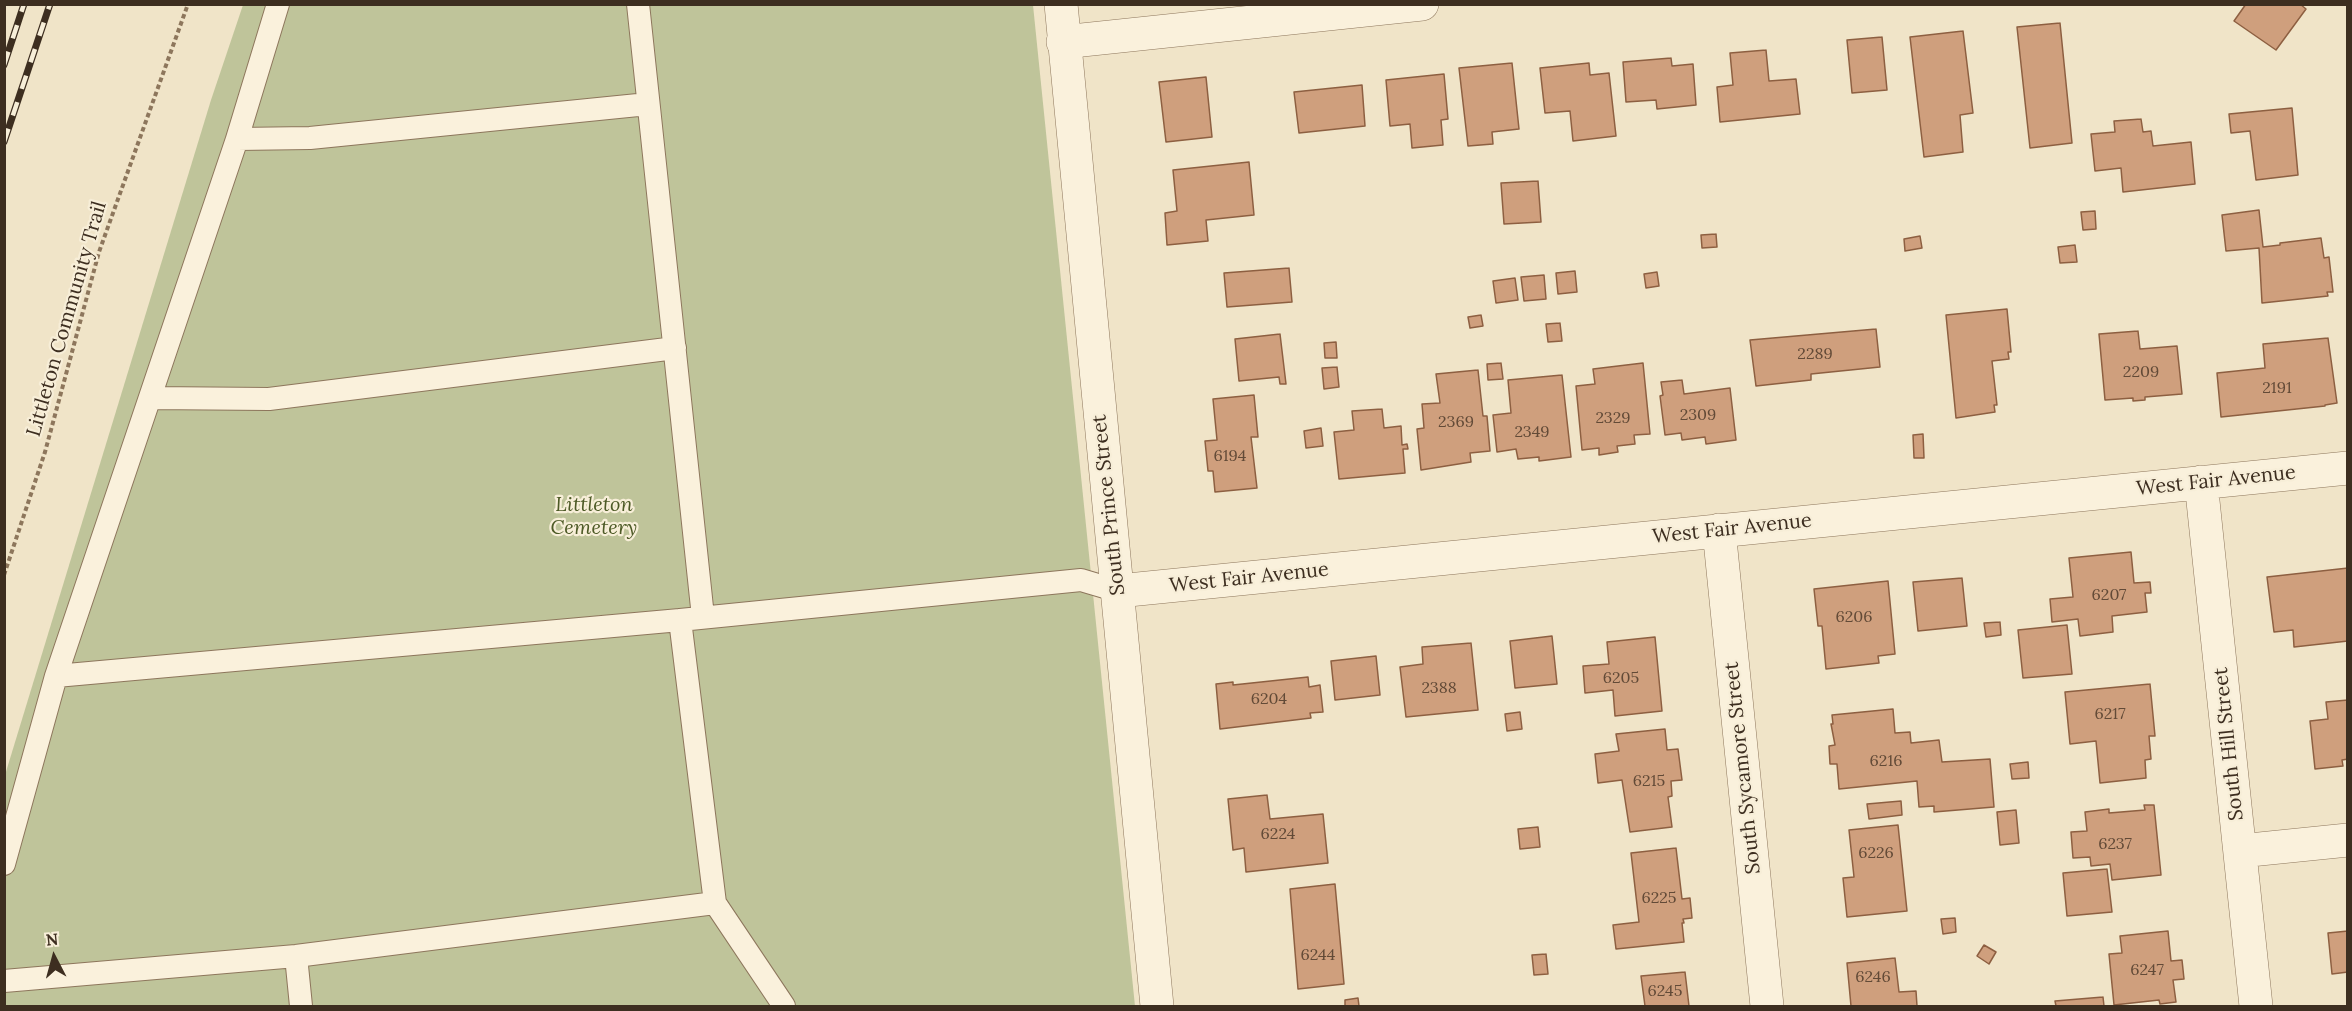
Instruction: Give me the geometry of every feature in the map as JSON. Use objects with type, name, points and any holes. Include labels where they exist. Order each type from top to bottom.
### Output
[{"type":"street","name":"South Prince Street","points":[[1061,4],[1157,1006]]},
{"type":"street","points":[[1063,42],[1422,4]]},
{"type":"street","name":"West Fair Avenue","points":[[1118,591],[2348,468]]},
{"type":"street","name":"South Hill Street","points":[[2201,483],[2256,1006]]},
{"type":"street","name":"South Sycamore Street","points":[[1719,530],[1767,1006]]},
{"type":"street","points":[[2240,851],[2348,840]]},
{"type":"lane","points":[[4,864],[56,676],[237,139],[278,4]]},
{"type":"lane","points":[[638,4],[703,618]]},
{"type":"lane","points":[[237,139],[310,138],[648,104]]},
{"type":"lane","points":[[150,398],[269,399],[675,348]]},
{"type":"lane","points":[[56,676],[703,618],[1081,580],[1118,591]]},
{"type":"lane","points":[[680,620],[716,903],[784,1006]]},
{"type":"lane","points":[[4,981],[296,956],[716,903]]},
{"type":"lane","points":[[296,956],[301,1006]]},
{"type":"path","name":"Littleton Community Trail","points":[[4,575],[45,452],[99,252],[188,4]]},
{"type":"green space","name":"Littleton Cemetery","points":[[243,5],[1033,5],[1135,1006],[5,1006],[5,775],[211,100]]},
{"type":"building","points":[[2246,4],[2300,4],[2306,9],[2276,50],[2234,21]]},
{"type":"building","points":[[2060,23],[2072,143],[2030,148],[2017,27]]},
{"type":"building","points":[[1963,31],[1973,113],[1960,115],[1963,152],[1924,157],[1910,37]]},
{"type":"building","points":[[1882,37],[1887,90],[1852,93],[1847,40]]},
{"type":"building","points":[[1766,50],[1769,81],[1796,79],[1800,114],[1720,122],[1717,87],[1733,85],[1730,53]]},
{"type":"building","points":[[1671,58],[1672,66],[1693,64],[1696,105],[1657,109],[1656,100],[1626,102],[1623,62]]},
{"type":"building","points":[[1512,63],[1519,129],[1492,132],[1493,144],[1468,146],[1459,68]]},
{"type":"building","points":[[1589,63],[1590,75],[1609,73],[1616,136],[1573,141],[1570,111],[1545,113],[1540,68]]},
{"type":"building","points":[[1444,74],[1448,119],[1441,120],[1443,145],[1412,148],[1410,124],[1390,126],[1386,80]]},
{"type":"building","points":[[1206,77],[1212,137],[1166,142],[1159,82]]},
{"type":"building","points":[[1362,85],[1365,126],[1299,133],[1294,92]]},
{"type":"building","points":[[2292,108],[2298,175],[2256,180],[2250,131],[2231,133],[2229,114]]},
{"type":"building","points":[[2141,119],[2143,132],[2151,131],[2153,146],[2191,142],[2195,184],[2123,192],[2121,168],[2095,171],[2091,134],[2115,132],[2114,121]]},
{"type":"building","points":[[1249,162],[1254,215],[1206,220],[1208,241],[1167,245],[1165,213],[1177,211],[1173,170]]},
{"type":"building","points":[[1538,181],[1541,222],[1504,224],[1501,183]]},
{"type":"building","points":[[2259,210],[2263,247],[2321,238],[2324,258],[2329,257],[2333,292],[2327,292],[2328,296],[2262,303],[2259,248],[2226,251],[2222,215]]},
{"type":"building","points":[[2095,211],[2096,229],[2083,230],[2081,212]]},
{"type":"building","points":[[1716,234],[1717,247],[1702,248],[1701,235]]},
{"type":"building","points":[[1920,236],[1922,248],[1905,251],[1904,239]]},
{"type":"building","points":[[2075,245],[2077,262],[2060,263],[2058,247]]},
{"type":"building","points":[[1289,268],[1292,302],[1227,307],[1224,273]]},
{"type":"building","points":[[1575,271],[1577,292],[1558,294],[1556,273]]},
{"type":"building","points":[[1657,272],[1659,286],[1646,288],[1644,274]]},
{"type":"building","points":[[1544,275],[1546,299],[1524,301],[1521,277]]},
{"type":"building","points":[[1515,278],[1518,300],[1496,303],[1493,281]]},
{"type":"building","points":[[2007,309],[2011,352],[2008,352],[2009,359],[1992,361],[1997,405],[1994,405],[1995,412],[1956,418],[1946,315]]},
{"type":"building","points":[[1481,315],[1483,326],[1470,328],[1468,317]]},
{"type":"building","points":[[1560,323],[1562,341],[1548,342],[1546,324]]},
{"type":"building","points":[[1876,329],[1880,367],[1811,374],[1811,380],[1756,386],[1750,340]]},
{"type":"building","points":[[2138,331],[2140,349],[2177,346],[2182,394],[2145,397],[2145,400],[2133,401],[2133,398],[2105,400],[2099,334]]},
{"type":"building","points":[[1280,334],[1286,384],[1280,384],[1279,377],[1239,381],[1235,339]]},
{"type":"building","points":[[2328,338],[2337,403],[2221,417],[2217,373],[2265,368],[2263,344]]},
{"type":"building","points":[[1336,342],[1337,358],[1325,358],[1324,343]]},
{"type":"building","points":[[1501,363],[1503,379],[1488,380],[1487,364]]},
{"type":"building","points":[[1643,363],[1650,434],[1634,435],[1635,444],[1617,446],[1618,452],[1599,455],[1599,448],[1582,450],[1576,386],[1595,384],[1593,369]]},
{"type":"building","points":[[1337,367],[1339,387],[1324,389],[1322,368]]},
{"type":"building","points":[[1478,370],[1483,416],[1487,416],[1490,451],[1470,453],[1471,462],[1421,470],[1417,429],[1424,428],[1422,404],[1440,403],[1436,374]]},
{"type":"building","points":[[1562,375],[1571,457],[1539,461],[1539,457],[1518,459],[1516,449],[1497,452],[1493,415],[1511,413],[1508,380]]},
{"type":"building","points":[[1682,380],[1684,394],[1730,388],[1736,440],[1706,444],[1705,437],[1682,440],[1681,433],[1665,435],[1660,396],[1663,395],[1661,382]]},
{"type":"building","points":[[1254,395],[1258,437],[1251,437],[1257,488],[1215,492],[1213,471],[1208,471],[1205,441],[1217,440],[1213,399]]},
{"type":"building","points":[[1382,409],[1384,428],[1401,426],[1402,445],[1407,444],[1408,449],[1403,449],[1405,473],[1339,479],[1334,432],[1354,430],[1352,411]]},
{"type":"building","points":[[1321,428],[1323,446],[1306,448],[1304,431]]},
{"type":"building","points":[[1923,434],[1924,458],[1914,458],[1913,435]]},
{"type":"building","points":[[2131,552],[2134,583],[2150,582],[2151,593],[2145,593],[2147,612],[2112,616],[2113,632],[2080,636],[2078,619],[2052,622],[2050,599],[2073,597],[2069,558]]},
{"type":"building","points":[[2348,568],[2348,641],[2294,647],[2293,630],[2274,632],[2267,577]]},
{"type":"building","points":[[1962,578],[1967,626],[1918,631],[1913,582]]},
{"type":"building","points":[[1888,581],[1895,654],[1878,656],[1879,663],[1826,669],[1822,626],[1818,626],[1814,589]]},
{"type":"building","points":[[2000,622],[2001,635],[1986,637],[1984,623]]},
{"type":"building","points":[[2067,625],[2072,674],[2023,678],[2018,630]]},
{"type":"building","points":[[1552,636],[1557,684],[1515,688],[1510,641]]},
{"type":"building","points":[[1655,637],[1662,711],[1615,716],[1613,690],[1585,693],[1583,666],[1609,664],[1607,642]]},
{"type":"building","points":[[1471,643],[1478,710],[1406,717],[1400,667],[1423,664],[1422,647]]},
{"type":"building","points":[[1376,656],[1380,695],[1335,700],[1331,661]]},
{"type":"building","points":[[1308,677],[1309,687],[1320,685],[1323,712],[1310,713],[1311,718],[1220,729],[1216,684],[1233,682],[1233,685]]},
{"type":"building","points":[[2150,684],[2155,736],[2149,736],[2151,759],[2145,760],[2146,778],[2100,783],[2096,741],[2070,744],[2065,692]]},
{"type":"building","points":[[2348,700],[2348,759],[2342,760],[2343,766],[2315,769],[2310,721],[2328,719],[2326,702]]},
{"type":"building","points":[[1893,709],[1895,733],[1910,732],[1911,743],[1939,740],[1942,762],[1990,759],[1994,807],[1934,812],[1934,806],[1919,807],[1917,781],[1839,789],[1837,764],[1830,764],[1829,746],[1835,745],[1831,724],[1833,724],[1832,715]]},
{"type":"building","points":[[1520,712],[1522,729],[1507,731],[1505,714]]},
{"type":"building","points":[[1665,729],[1667,750],[1678,749],[1682,780],[1671,781],[1672,796],[1668,797],[1672,827],[1630,832],[1622,780],[1598,783],[1595,754],[1619,751],[1616,734]]},
{"type":"building","points":[[2028,762],[2029,778],[2012,779],[2010,764]]},
{"type":"building","points":[[1267,795],[1270,819],[1323,814],[1328,863],[1246,872],[1244,848],[1233,850],[1228,799]]},
{"type":"building","points":[[1901,801],[1902,815],[1869,819],[1867,804]]},
{"type":"building","points":[[2144,805],[2154,805],[2161,875],[2112,880],[2110,864],[2091,866],[2090,857],[2073,858],[2071,832],[2087,831],[2085,812],[2109,809],[2109,813],[2145,810]]},
{"type":"building","points":[[2016,810],[2019,843],[2000,845],[1997,812]]},
{"type":"building","points":[[1898,825],[1907,911],[1847,917],[1843,878],[1854,877],[1849,830]]},
{"type":"building","points":[[1538,827],[1540,847],[1520,849],[1518,829]]},
{"type":"building","points":[[1676,848],[1682,899],[1690,898],[1692,918],[1683,919],[1684,942],[1616,949],[1613,925],[1639,922],[1631,853]]},
{"type":"building","points":[[2107,869],[2112,912],[2067,916],[2063,873]]},
{"type":"building","points":[[1335,884],[1344,984],[1298,989],[1290,889]]},
{"type":"building","points":[[1955,918],[1956,932],[1943,934],[1941,919]]},
{"type":"building","points":[[2168,931],[2171,961],[2182,960],[2184,979],[2173,980],[2176,1002],[2160,1004],[2159,1000],[2114,1005],[2109,954],[2122,953],[2120,936]]},
{"type":"building","points":[[2348,931],[2348,972],[2332,974],[2328,933]]},
{"type":"building","points":[[1984,945],[1996,952],[1989,964],[1977,956]]},
{"type":"building","points":[[1546,954],[1548,974],[1534,975],[1532,955]]},
{"type":"building","points":[[1895,958],[1899,992],[1916,991],[1917,1006],[1851,1006],[1847,963]]},
{"type":"building","points":[[1685,972],[1689,1006],[1645,1006],[1641,976]]},
{"type":"building","points":[[2103,997],[2104,1006],[2056,1006],[2055,1001]]},
{"type":"building","points":[[1358,998],[1359,1006],[1345,1006],[1345,1000]]},
{"type":"railway","points":[[4,65],[24,4]]},
{"type":"railway","points":[[4,142],[50,4]]}]
